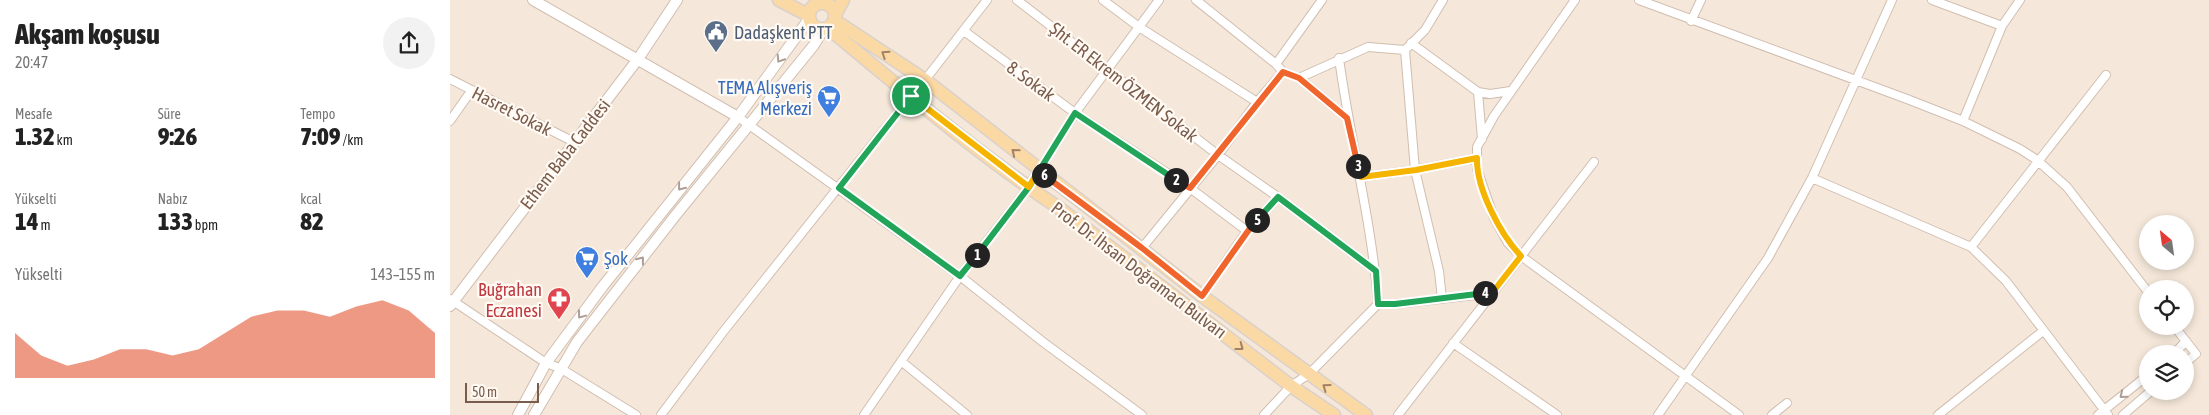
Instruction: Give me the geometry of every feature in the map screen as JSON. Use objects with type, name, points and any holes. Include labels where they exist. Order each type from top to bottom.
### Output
[{"type":"main road","points":[[779,0],[813,7],[830,6],[830,23]]},
{"type":"main road","points":[[813,7],[816,28],[830,23],[843,0]]},
{"type":"main road","name":"Prof. Dr. İhsan Doğramacı Bulvarı","points":[[830,23],[925,80],[1038,171],[1142,248],[1202,296],[1366,415]]},
{"type":"main road","name":"Prof. Dr. İhsan Doğramacı Bulvarı","points":[[830,23],[911,96],[1291,386],[1334,415]]},
{"type":"street","points":[[533,0],[750,124],[960,276],[1132,412],[1142,415]]},
{"type":"street","name":"Ethem Baba Caddesi","points":[[451,302],[638,59],[677,0]]},
{"type":"street","points":[[925,80],[987,0]]},
{"type":"street","name":"Şht. ER Ekrem ÖZMEN Sokak","points":[[1017,0],[1218,155],[1278,197],[1376,271]]},
{"type":"street","points":[[1103,0],[1139,27],[1257,102]]},
{"type":"street","points":[[864,415],[960,276],[1029,187],[1075,113],[1159,0]]},
{"type":"street","points":[[1196,0],[1276,64],[1283,72],[1299,78],[1347,118]]},
{"type":"street","points":[[1276,64],[1322,0]]},
{"type":"street","points":[[1299,78],[1339,58],[1368,47],[1405,50],[1425,30],[1443,0]]},
{"type":"street","points":[[1575,0],[1494,116],[1477,147],[1477,169],[1494,218],[1508,243],[1521,256],[1739,415]]},
{"type":"street","points":[[1639,0],[1691,21],[1855,79],[1963,121],[2020,149],[2037,160],[2067,187],[2139,280]]},
{"type":"street","points":[[1691,21],[1701,0]]},
{"type":"street","points":[[1658,415],[1768,258],[1812,178],[1892,0]]},
{"type":"street","points":[[1932,0],[2002,26]]},
{"type":"street","points":[[1963,121],[2002,26],[2020,0]]},
{"type":"street","points":[[518,415],[546,362],[603,286],[738,117],[813,7]]},
{"type":"street","points":[[534,415],[560,368],[583,334],[830,23]]},
{"type":"street","name":"8. Sokak","points":[[964,31],[1075,113],[1190,188],[1248,231]]},
{"type":"street","points":[[1411,44],[1478,92],[1490,94],[1511,91]]},
{"type":"street","points":[[1405,50],[1416,170],[1439,271],[1442,298]]},
{"type":"street","points":[[1339,58],[1347,118],[1361,177],[1376,271],[1378,304]]},
{"type":"street","points":[[1142,248],[1218,155],[1257,102],[1283,72]]},
{"type":"street","points":[[1971,247],[2037,160],[2106,75]]},
{"type":"street","name":"Hasret Sokak","points":[[450,79],[574,142]]},
{"type":"street","points":[[450,121],[471,91]]},
{"type":"street","points":[[1478,92],[1482,139]]},
{"type":"street","points":[[661,415],[723,332],[911,96]]},
{"type":"street","points":[[1361,177],[1416,170],[1477,158]]},
{"type":"street","points":[[1398,415],[1594,162]]},
{"type":"street","points":[[1812,178],[1971,247],[1998,272],[2103,413],[2139,383]]},
{"type":"street","points":[[1202,296],[1248,231],[1278,197]]},
{"type":"street","points":[[1264,415],[1291,386],[1309,374],[1378,304],[1395,304],[1492,293]]},
{"type":"street","points":[[451,302],[546,362],[560,368],[636,415]]},
{"type":"street","points":[[1938,415],[2043,331]]},
{"type":"street","points":[[2181,335],[2189,345]]},
{"type":"street","points":[[2182,345],[2186,341]]},
{"type":"street","points":[[1453,343],[1557,415]]},
{"type":"street","points":[[901,361],[967,415]]},
{"type":"street","points":[[2123,415],[2140,400]]},
{"type":"street","points":[[1772,415],[1787,403]]},
{"type":"shaded area","points":[[450,0],[2209,0],[2209,415],[450,415]]},
{"type":"place","name":"Dadaşkent PTT","points":[[716,53]]},
{"type":"place","name":"TEMA Alışveriş Merkezi","points":[[829,118]]},
{"type":"place","name":"Şok","points":[[587,279]]},
{"type":"place","name":"Buğrahan Eczanesi","points":[[559,320]]},
{"type":"route","points":[[911,96],[839,188],[960,276],[1029,187],[1038,171],[1075,113],[1190,188],[1218,155],[1257,102],[1283,72],[1299,78],[1347,118],[1361,177],[1416,170],[1477,158],[1477,169],[1494,218],[1508,243],[1521,256],[1492,293],[1395,304],[1378,304],[1376,271],[1278,197],[1248,231],[1202,296],[1142,248],[1038,171],[1029,187],[911,96]]}]
